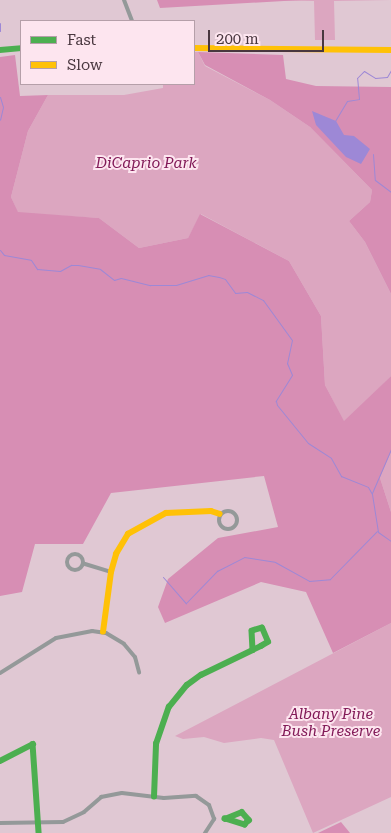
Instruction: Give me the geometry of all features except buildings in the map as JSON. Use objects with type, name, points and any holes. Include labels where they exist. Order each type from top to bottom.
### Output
[{"type":"street","points":[[124,0],[132,20]]},
{"type":"street","points":[[0,50],[20,48]]},
{"type":"street","points":[[195,48],[391,50]]},
{"type":"street","points":[[103,632],[111,572],[119,547],[128,534],[145,522],[166,513],[210,511],[220,514],[226,511],[237,519],[234,526],[229,529],[222,526],[220,514]]},
{"type":"street","points":[[85,564],[72,570],[66,560],[74,552],[85,564],[111,572]]},
{"type":"street","points":[[0,673],[65,635],[103,632],[130,648],[139,672]]},
{"type":"street","points":[[154,797],[156,744],[170,707],[194,680],[253,650]]},
{"type":"street","points":[[0,762],[33,744],[39,833]]},
{"type":"street","points":[[0,823],[63,822],[84,812],[101,797],[132,793],[154,797],[196,796],[209,805],[214,819]]},
{"type":"street","points":[[214,819],[225,819]]},
{"type":"street","points":[[204,833],[214,819]]},
{"type":"green space","points":[[245,0],[391,0],[334,1],[335,40],[315,40],[314,1]]},
{"type":"green space","name":"DiCaprio Park","points":[[195,52],[198,52],[205,66],[270,100],[310,127],[372,190],[370,202],[349,221],[365,242],[391,294],[391,376],[344,422],[325,385],[321,316],[289,261],[201,214],[188,238],[139,248],[99,218],[18,213],[11,197],[28,131],[48,95],[124,95],[163,88],[163,85],[195,85]]},
{"type":"green space","points":[[391,452],[391,512],[380,478]]},
{"type":"green space","name":"Albany Pine Bush Preserve","points":[[391,623],[391,797],[313,833],[274,740],[261,738],[224,743],[204,737],[183,739],[175,736]]},
{"type":"shaded area","points":[[157,0],[301,0],[160,8]]},
{"type":"shaded area","points":[[198,52],[283,55],[286,79],[316,86],[391,87],[391,294],[365,242],[349,221],[370,202],[372,190],[310,127],[270,100],[205,65]]},
{"type":"shaded area","points":[[15,55],[20,96],[48,95],[28,131],[11,197],[18,212],[99,218],[139,248],[188,238],[200,214],[289,261],[321,316],[325,385],[344,421],[391,376],[391,452],[380,478],[391,512],[391,623],[333,653],[306,592],[261,582],[165,623],[158,607],[168,579],[218,538],[278,527],[264,476],[111,493],[83,544],[35,544],[22,592],[0,596],[0,57]]},
{"type":"shaded area","points":[[312,111],[336,121],[344,135],[354,136],[370,149],[361,164],[346,157],[316,125]]},
{"type":"shaded area","points":[[341,822],[350,833],[318,833]]},
{"type":"waterway","points":[[0,23],[0,31]]},
{"type":"waterway","points":[[335,121],[347,101],[359,99],[357,78],[364,71],[375,78],[387,77],[391,70]]},
{"type":"waterway","points":[[0,97],[3,107],[0,120]]},
{"type":"waterway","points":[[373,154],[375,180],[391,192]]},
{"type":"waterway","points":[[0,250],[4,255],[31,260],[37,269],[60,271],[71,265],[78,265],[100,269],[114,280],[121,278],[150,285],[176,285],[208,275],[219,277],[225,279],[235,293],[247,292],[263,300],[292,340],[287,363],[292,375],[276,401],[277,405],[308,443],[331,458],[341,476],[368,487],[372,494],[378,532],[391,541]]},
{"type":"waterway","points":[[372,493],[391,449]]},
{"type":"waterway","points":[[163,577],[186,603],[217,571],[244,557],[275,562],[309,581],[330,579],[377,531]]},
{"type":"traffic: fast","points":[[0,50],[20,48]]},
{"type":"traffic: fast","points":[[154,797],[156,744],[169,707],[187,685],[201,675],[261,646],[268,642],[262,628],[252,631],[253,650]]},
{"type":"traffic: fast","points":[[0,761],[33,744],[39,833]]},
{"type":"traffic: fast","points":[[242,812],[249,820],[245,825],[225,819],[242,812]]},
{"type":"traffic: slow","points":[[195,48],[391,50]]},
{"type":"traffic: slow","points":[[103,632],[111,572],[116,554],[128,534],[166,513],[211,511],[220,514]]}]
